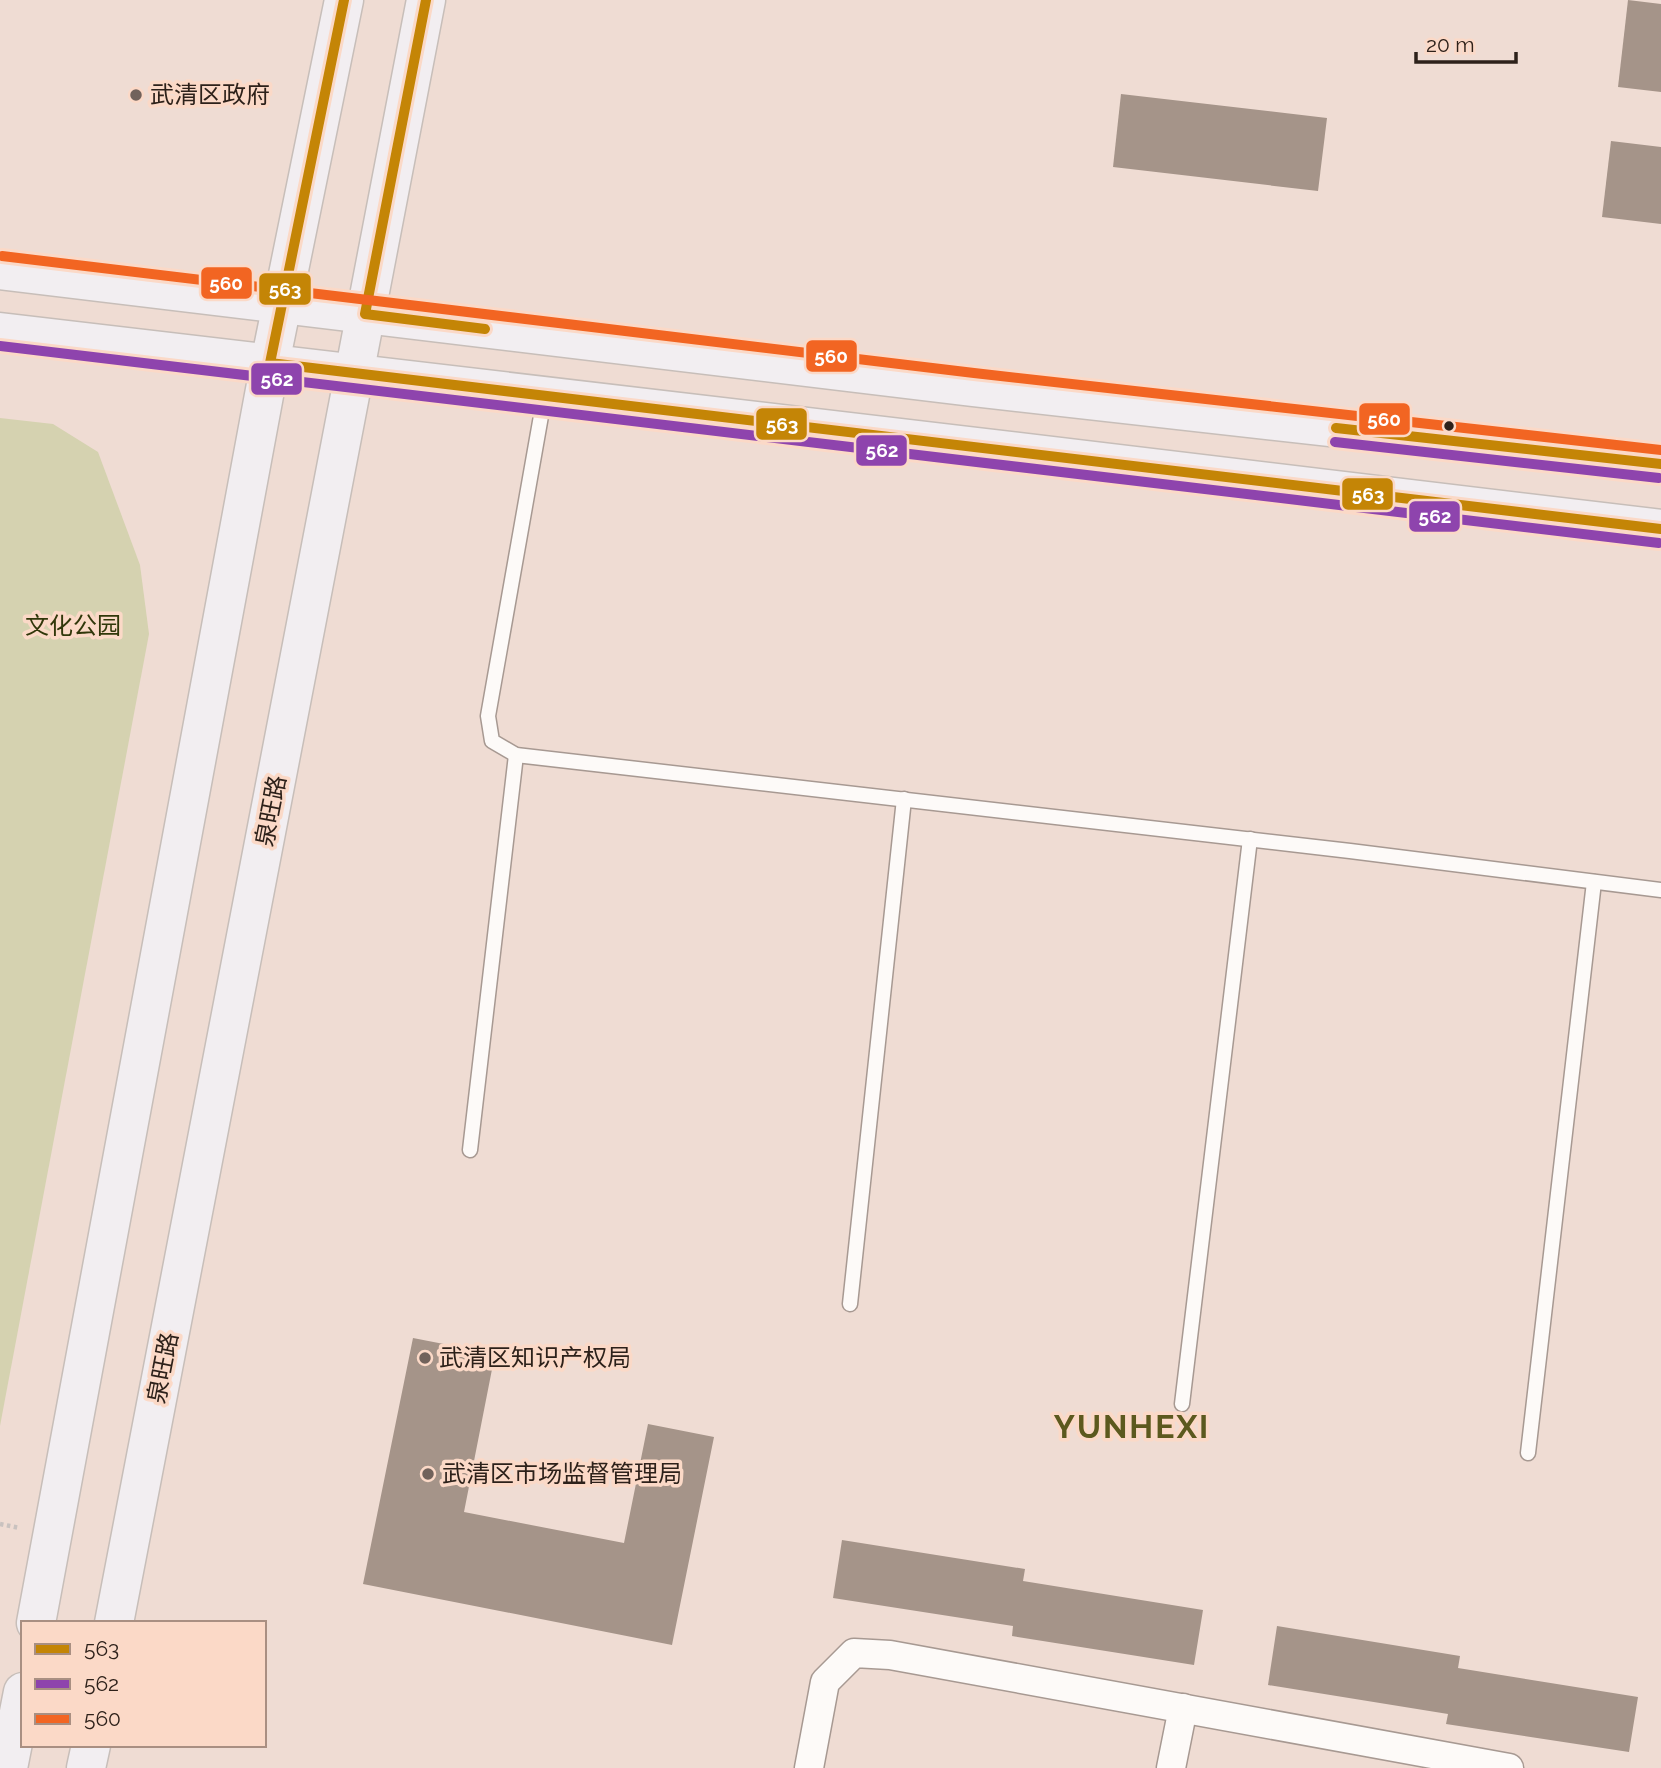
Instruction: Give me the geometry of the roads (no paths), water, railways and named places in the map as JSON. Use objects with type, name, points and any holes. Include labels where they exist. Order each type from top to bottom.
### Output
[{"type":"main road","points":[[36,1621],[270,363],[344,0]]},
{"type":"main road","name":"泉旺路","points":[[114,1621],[426,0]]},
{"type":"main road","points":[[0,270],[958,386],[1661,464]]},
{"type":"main road","points":[[0,332],[1661,529]]},
{"type":"main road","points":[[8,1768],[21,1702]]},
{"type":"main road","points":[[86,1768],[91,1747]]},
{"type":"street","points":[[809,1768],[825,1682],[854,1653],[890,1655],[1509,1768]]},
{"type":"street","points":[[1171,1768],[1183,1708]]},
{"type":"lane","points":[[544,397],[488,716],[492,741],[516,755],[1250,839],[1661,890]]},
{"type":"lane","points":[[470,1150],[516,755]]},
{"type":"lane","points":[[850,1304],[904,799]]},
{"type":"lane","points":[[1182,1405],[1250,839]]},
{"type":"lane","points":[[1528,1453],[1594,882]]},
{"type":"place","name":"武清区政府","points":[[136,95]]},
{"type":"place","name":"武清区知识产权局","points":[[425,1358]]},
{"type":"place","name":"武清区市场监督管理局","points":[[428,1474]]},
{"type":"district","name":"YUNHEXI","points":[[1132,1427]]},
{"type":"park label","name":"文化公园","points":[[73,626]]}]
